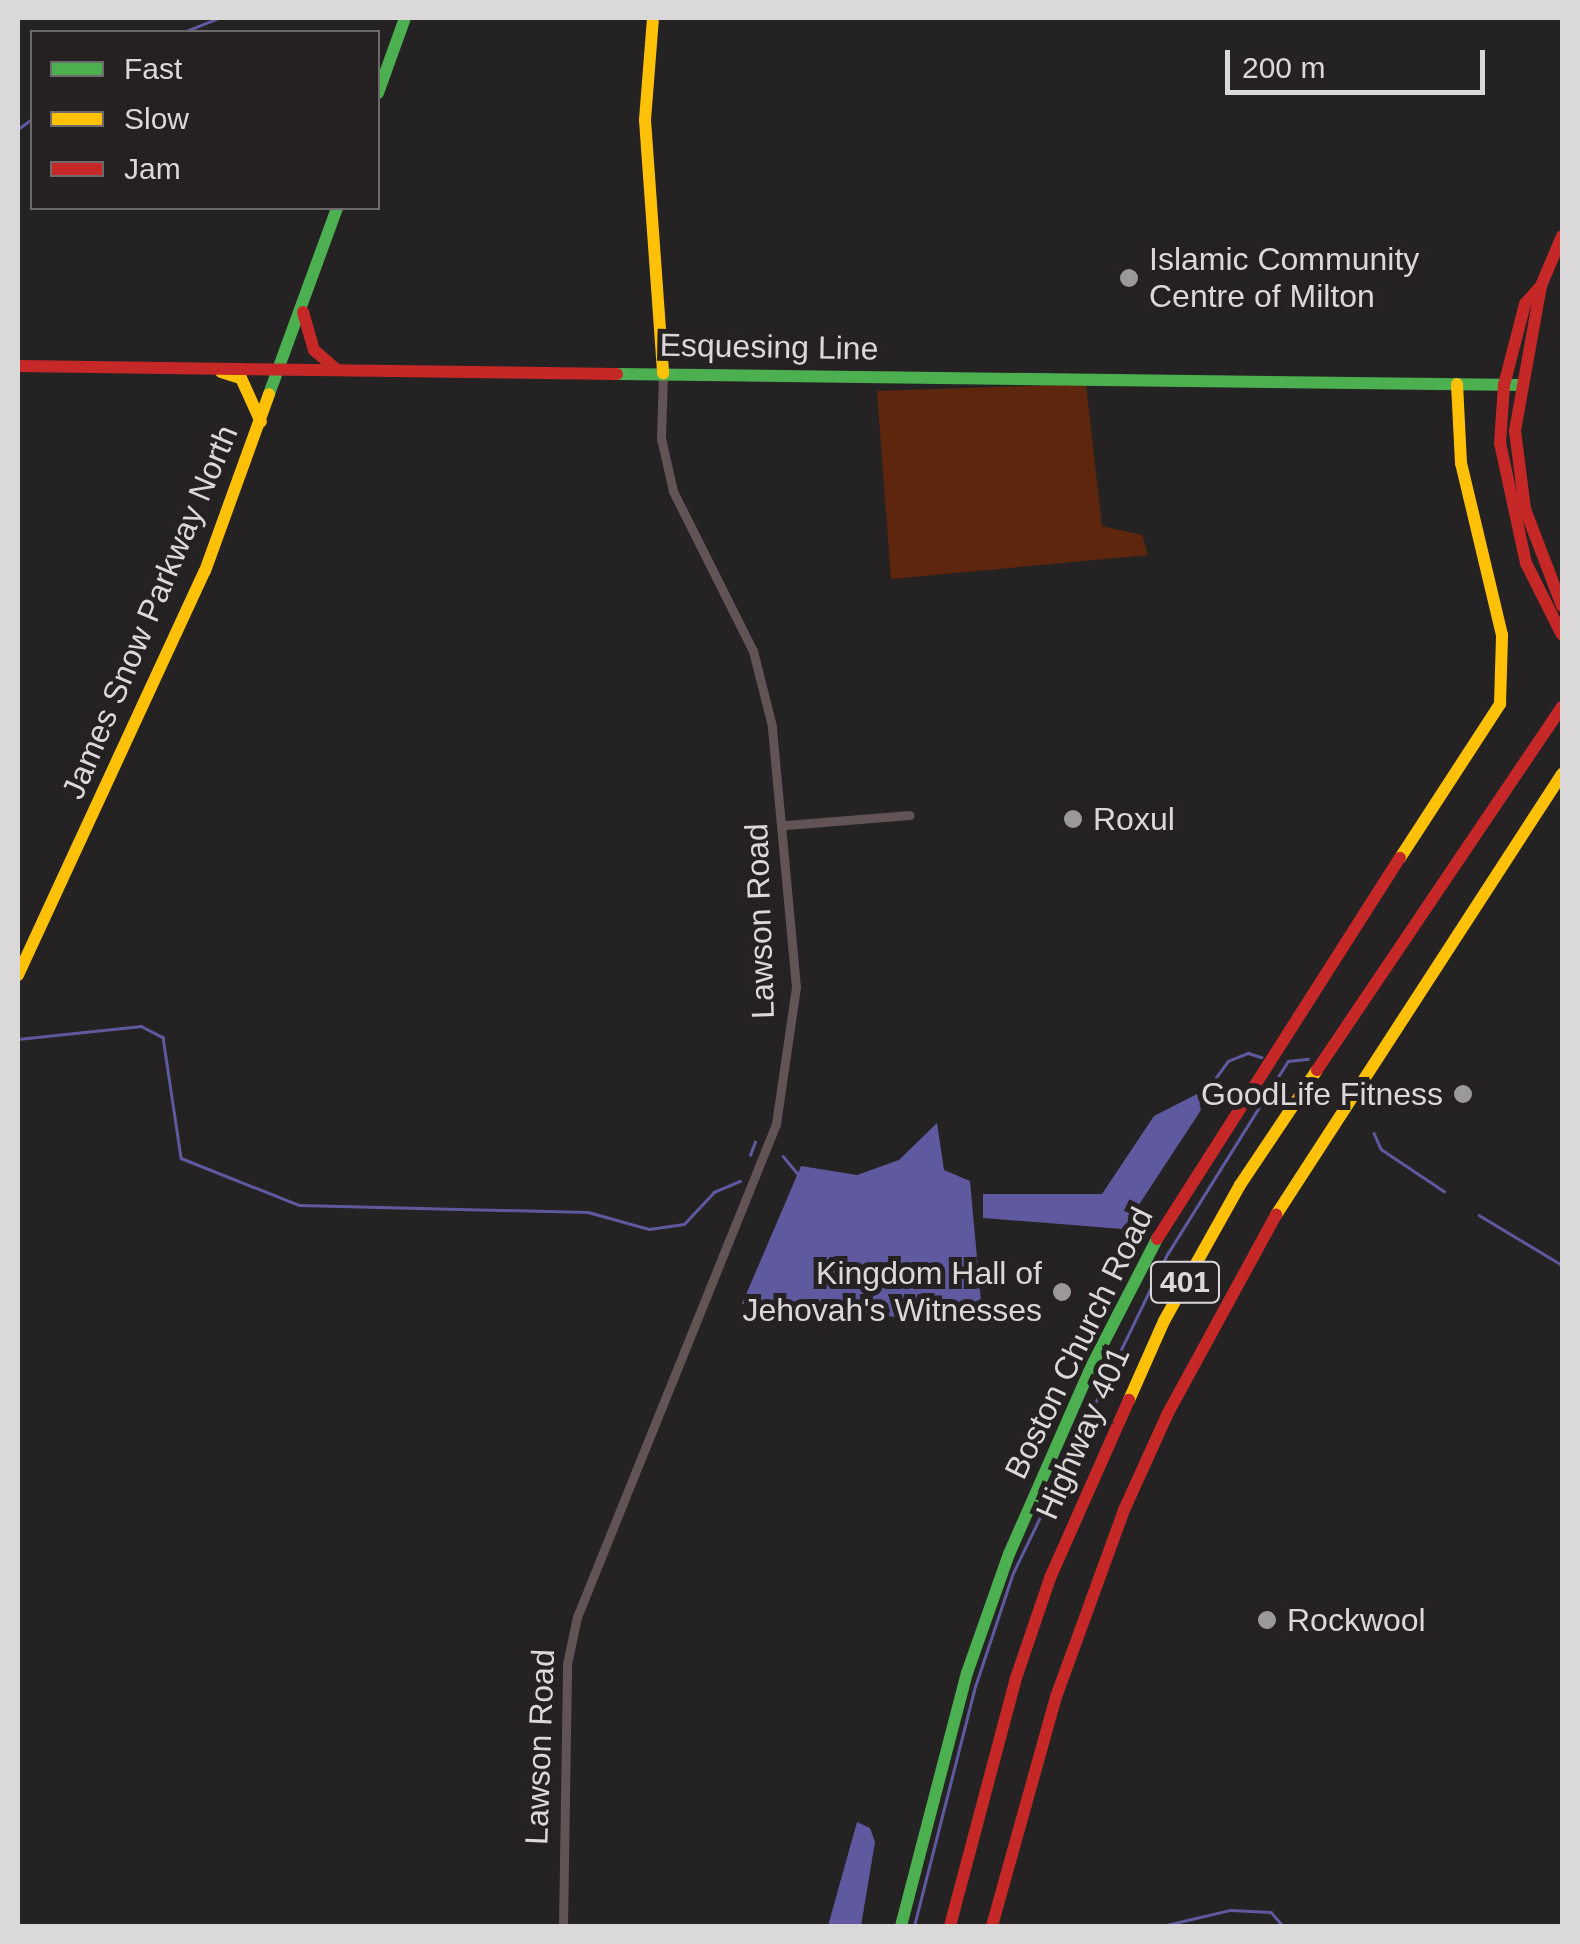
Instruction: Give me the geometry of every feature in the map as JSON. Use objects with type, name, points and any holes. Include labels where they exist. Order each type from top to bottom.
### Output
[{"type":"main road","points":[[380,87],[405,18]]},
{"type":"main road","name":"Lawson Road","points":[[653,18],[645,105],[664,373]]},
{"type":"main road","name":"James Snow Parkway North","points":[[18,975],[205,571],[335,210]]},
{"type":"main road","points":[[1562,236],[1542,286],[1520,386],[1515,431],[1524,509],[1562,606]]},
{"type":"main road","points":[[1542,286],[1524,304],[1504,385],[1500,443],[1508,504],[1526,563],[1562,634]]},
{"type":"main road","points":[[302,304],[314,350],[336,369]]},
{"type":"main road","name":"Esquesing Line","points":[[18,366],[1520,386]]},
{"type":"main road","points":[[209,368],[241,378],[261,423]]},
{"type":"main road","name":"Boston Church Road","points":[[901,1926],[967,1673],[1009,1554],[1093,1363],[1158,1237],[1244,1097],[1500,704],[1502,635],[1461,463],[1457,384]]},
{"type":"main road","name":"Highway 401","points":[[950,1926],[1015,1680],[1050,1578],[1164,1321],[1240,1185],[1562,707]]},
{"type":"main road","name":"401","points":[[992,1926],[1068,1662],[1168,1413],[1280,1207],[1562,774]]},
{"type":"street","name":"Lawson Road","points":[[562,1926],[567,1664],[576,1617],[762,1160],[791,1049],[796,987],[786,825],[753,651],[687,524],[664,462],[664,373]]},
{"type":"street","points":[[786,825],[910,816]]},
{"type":"shaded area","points":[[1086,384],[1102,526],[1142,535],[1148,555],[891,579],[877,391]]},
{"type":"shaded area","points":[[1197,1094],[1201,1110],[1123,1229],[983,1218],[983,1194],[1102,1194],[1154,1116]]},
{"type":"shaded area","points":[[937,1123],[944,1170],[970,1181],[983,1324],[742,1304],[801,1166],[857,1175],[899,1160]]},
{"type":"shaded area","points":[[857,1822],[870,1828],[875,1842],[861,1926],[828,1926]]},
{"type":"waterway","points":[[189,30],[218,18]]},
{"type":"waterway","points":[[18,129],[30,120]]},
{"type":"waterway","points":[[18,1039],[141,1026],[163,1037],[181,1158],[299,1205],[588,1212],[649,1229],[684,1224],[714,1192],[740,1181]]},
{"type":"waterway","points":[[1196,1105],[1228,1061],[1248,1053],[1261,1057]]},
{"type":"waterway","points":[[914,1926],[975,1687],[1013,1573],[1168,1253],[1288,1061],[1308,1059]]},
{"type":"waterway","points":[[1374,1133],[1381,1149],[1444,1191]]},
{"type":"waterway","points":[[750,1155],[755,1142]]},
{"type":"waterway","points":[[783,1156],[798,1174]]},
{"type":"waterway","points":[[1479,1215],[1562,1265]]},
{"type":"waterway","points":[[1162,1926],[1230,1910],[1271,1912],[1283,1926]]},
{"type":"traffic: fast","points":[[380,87],[405,18]]},
{"type":"traffic: fast","points":[[269,394],[336,210]]},
{"type":"traffic: fast","points":[[617,374],[1520,385]]},
{"type":"traffic: fast","points":[[901,1926],[967,1673],[1009,1554],[1093,1363],[1157,1239]]},
{"type":"traffic: slow","points":[[653,18],[645,120],[663,373]]},
{"type":"traffic: slow","points":[[221,372],[241,378],[261,422]]},
{"type":"traffic: slow","points":[[1400,858],[1500,704],[1502,635],[1461,463],[1457,384]]},
{"type":"traffic: slow","points":[[18,975],[205,571],[269,394]]},
{"type":"traffic: slow","points":[[1276,1215],[1562,774]]},
{"type":"traffic: slow","points":[[1129,1400],[1164,1321],[1240,1185],[1317,1070]]},
{"type":"traffic: jam","points":[[1562,236],[1541,286],[1525,304],[1504,385],[1500,443],[1526,563],[1562,635]]},
{"type":"traffic: jam","points":[[1541,286],[1515,431],[1525,509],[1562,606]]},
{"type":"traffic: jam","points":[[303,312],[314,350],[336,369]]},
{"type":"traffic: jam","points":[[18,366],[617,374]]},
{"type":"traffic: jam","points":[[1317,1070],[1562,707]]},
{"type":"traffic: jam","points":[[1157,1239],[1400,858]]},
{"type":"traffic: jam","points":[[992,1926],[1056,1697],[1124,1510],[1168,1413],[1276,1215]]},
{"type":"traffic: jam","points":[[950,1926],[1015,1681],[1050,1578],[1129,1400]]},
{"type":"place","name":"Islamic Community Centre of Milton","points":[[1129,278]]},
{"type":"place","name":"Roxul","points":[[1073,819]]},
{"type":"place","name":"GoodLife Fitness","points":[[1463,1094]]},
{"type":"place","name":"Kingdom Hall of Jehovah's Witnesses","points":[[1062,1292]]},
{"type":"place","name":"Rockwool","points":[[1267,1620]]}]
